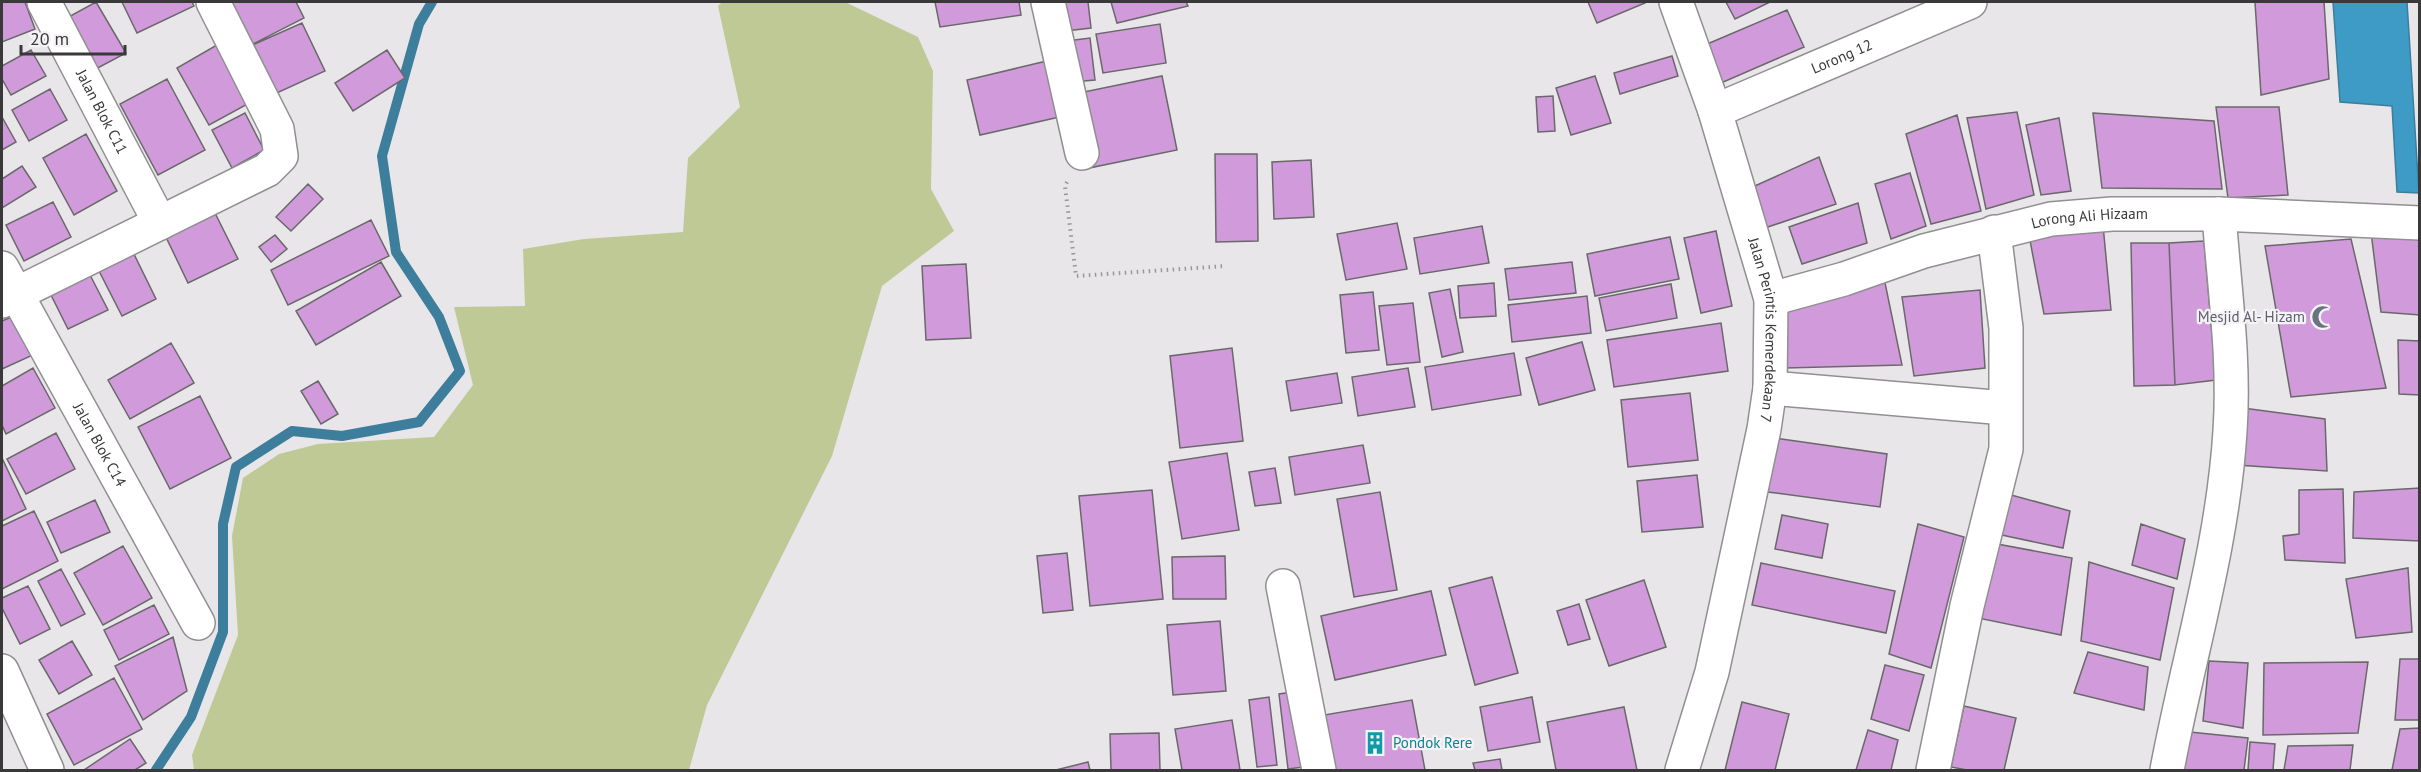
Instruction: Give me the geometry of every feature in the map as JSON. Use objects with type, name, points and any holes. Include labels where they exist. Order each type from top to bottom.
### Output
[{"type":"street","name":"Jalan Blok C11","points":[[44,2],[160,223]]},
{"type":"street","points":[[7,288],[160,223],[267,170],[276,163],[281,156],[277,129],[213,2]]},
{"type":"street","points":[[1048,2],[1082,153]]},
{"type":"street","name":"Jalan Perintis Kemerdekaan 7","points":[[1676,2],[1714,111],[1771,299],[1770,388],[1764,429],[1712,672],[1682,771]]},
{"type":"street","name":"Lorong 12","points":[[1714,111],[1970,2]]},
{"type":"street","name":"Lorong Ali Hizaam","points":[[1771,299],[1844,279],[1924,251],[2051,219],[2112,214],[2219,214],[2420,223]]},
{"type":"street","points":[[2167,771],[2226,479],[2231,371],[2219,214]]},
{"type":"street","points":[[1933,771],[1967,606],[2006,449],[2006,328],[1994,232]]},
{"type":"street","name":"Jalan Blok C14","points":[[7,288],[198,623]]},
{"type":"street","points":[[1770,388],[2005,408]]},
{"type":"street","points":[[1282,586],[1319,771]]},
{"type":"street","points":[[2,671],[47,771]]},
{"type":"path","points":[[1082,153],[1065,186],[1076,276],[1226,266]]},
{"type":"green space","points":[[722,2],[845,2],[918,37],[933,71],[931,189],[954,231],[882,286],[832,456],[707,705],[689,770],[194,770],[192,755],[238,635],[232,536],[243,478],[279,454],[318,444],[434,437],[473,385],[454,307],[525,306],[523,249],[584,239],[683,232],[688,158],[740,107],[718,6]]},
{"type":"water","points":[[2333,2],[2407,2],[2419,193],[2397,192],[2392,106],[2340,102]]},
{"type":"building","points":[[2,2],[25,2],[35,29],[2,42]]},
{"type":"building","points":[[96,2],[126,53],[92,71],[63,20]]},
{"type":"building","points":[[122,2],[192,2],[194,6],[137,33]]},
{"type":"building","points":[[229,2],[296,2],[304,18],[251,45]]},
{"type":"building","points":[[935,2],[1019,2],[1021,15],[940,27]]},
{"type":"building","points":[[1053,2],[1088,2],[1091,28],[1057,32]]},
{"type":"building","points":[[1111,2],[1186,2],[1188,6],[1117,23]]},
{"type":"building","points":[[1588,2],[1645,2],[1645,3],[1597,23]]},
{"type":"building","points":[[1726,2],[1770,2],[1735,19]]},
{"type":"building","points":[[2255,2],[2324,2],[2329,79],[2261,95]]},
{"type":"building","points":[[1787,10],[1804,47],[1721,83],[1705,45]]},
{"type":"building","points":[[302,23],[325,71],[268,97],[246,48]]},
{"type":"building","points":[[1160,24],[1166,63],[1103,73],[1096,34]]},
{"type":"building","points":[[1090,38],[1095,80],[1072,82],[1067,41]]},
{"type":"building","points":[[222,42],[255,100],[209,125],[177,68]]},
{"type":"building","points":[[31,50],[46,76],[11,95],[2,79],[2,66]]},
{"type":"building","points":[[387,50],[405,78],[353,111],[335,83]]},
{"type":"building","points":[[1672,56],[1678,76],[1620,94],[1614,73]]},
{"type":"building","points":[[1051,60],[1064,116],[980,135],[967,80]]},
{"type":"building","points":[[1162,76],[1177,150],[1089,168],[1074,94]]},
{"type":"building","points":[[1595,76],[1611,123],[1571,135],[1556,88]]},
{"type":"building","points":[[167,79],[205,150],[158,175],[120,104]]},
{"type":"building","points":[[50,89],[67,120],[29,141],[12,110]]},
{"type":"building","points":[[1553,96],[1555,131],[1538,132],[1536,97]]},
{"type":"building","points":[[2216,107],[2279,107],[2288,195],[2228,198]]},
{"type":"building","points":[[2017,112],[2034,195],[1986,209],[1967,118]]},
{"type":"building","points":[[245,113],[264,150],[232,168],[212,130]]},
{"type":"building","points":[[2093,113],[2214,121],[2222,189],[2102,188]]},
{"type":"building","points":[[1957,115],[1981,211],[1931,224],[1906,134]]},
{"type":"building","points":[[2,117],[16,142],[2,150]]},
{"type":"building","points":[[2059,118],[2071,191],[2041,195],[2026,125]]},
{"type":"building","points":[[86,134],[117,191],[74,215],[43,158]]},
{"type":"building","points":[[1215,154],[1257,154],[1258,241],[1216,242]]},
{"type":"building","points":[[1819,157],[1836,204],[1759,230],[1746,190]]},
{"type":"building","points":[[1311,160],[1314,217],[1274,219],[1272,162]]},
{"type":"building","points":[[22,166],[36,187],[2,208],[2,179]]},
{"type":"building","points":[[1910,173],[1926,226],[1891,239],[1875,184]]},
{"type":"building","points":[[308,184],[323,199],[291,231],[276,217]]},
{"type":"building","points":[[53,202],[71,237],[24,261],[6,225]]},
{"type":"building","points":[[1858,203],[1867,243],[1802,264],[1789,227]]},
{"type":"building","points":[[213,209],[238,259],[188,283],[164,233]]},
{"type":"building","points":[[371,220],[389,256],[288,305],[271,270]]},
{"type":"building","points":[[1397,223],[1407,269],[1346,280],[1337,234]]},
{"type":"building","points":[[2103,225],[2111,310],[2044,314],[2028,230]]},
{"type":"building","points":[[1482,226],[1489,263],[1420,274],[1414,238]]},
{"type":"building","points":[[1716,231],[1732,306],[1701,313],[1684,238]]},
{"type":"building","points":[[2371,232],[2420,232],[2420,315],[2381,312]]},
{"type":"building","points":[[275,235],[287,249],[271,262],[259,247]]},
{"type":"building","points":[[1670,237],[1679,279],[1595,296],[1587,254]]},
{"type":"building","name":"Mesjid Al- Hizam","points":[[2351,239],[2386,388],[2291,397],[2265,246]]},
{"type":"building","points":[[2204,241],[2216,380],[2175,385],[2169,243]]},
{"type":"building","points":[[2131,243],[2169,243],[2175,385],[2134,386]]},
{"type":"building","points":[[130,246],[156,299],[122,316],[95,263]]},
{"type":"building","points":[[381,262],[401,296],[316,345],[296,311]]},
{"type":"building","points":[[1572,262],[1576,293],[1509,300],[1505,269]]},
{"type":"building","points":[[966,264],[971,338],[926,340],[922,266]]},
{"type":"building","points":[[89,273],[108,310],[68,329],[50,293]]},
{"type":"building","points":[[1884,278],[1902,365],[1785,368],[1785,301]]},
{"type":"building","points":[[1494,283],[1496,316],[1460,318],[1458,286]]},
{"type":"building","points":[[1671,284],[1677,318],[1606,331],[1599,298]]},
{"type":"building","points":[[1450,289],[1463,352],[1442,357],[1429,293]]},
{"type":"building","points":[[1980,290],[1985,368],[1914,376],[1902,297]]},
{"type":"building","points":[[1373,292],[1379,350],[1346,353],[1340,295]]},
{"type":"building","points":[[1587,296],[1591,333],[1512,342],[1508,305]]},
{"type":"building","points":[[1413,303],[1420,362],[1387,365],[1379,306]]},
{"type":"building","points":[[16,315],[35,354],[2,369],[2,321]]},
{"type":"building","points":[[1721,323],[1728,371],[1614,387],[1607,340]]},
{"type":"building","points":[[2398,340],[2420,341],[2420,395],[2399,394]]},
{"type":"building","points":[[1582,342],[1595,390],[1539,405],[1526,358]]},
{"type":"building","points":[[171,343],[194,383],[130,419],[108,380]]},
{"type":"building","points":[[1232,348],[1243,441],[1180,448],[1170,356]]},
{"type":"building","points":[[1514,353],[1521,395],[1432,410],[1425,367]]},
{"type":"building","points":[[33,368],[55,408],[6,434],[2,425],[2,386]]},
{"type":"building","points":[[1408,368],[1415,407],[1358,416],[1352,377]]},
{"type":"building","points":[[1337,373],[1342,403],[1291,411],[1286,381]]},
{"type":"building","points":[[318,381],[338,414],[321,424],[301,391]]},
{"type":"building","points":[[1690,393],[1698,460],[1628,467],[1621,400]]},
{"type":"building","points":[[200,396],[231,458],[170,489],[138,427]]},
{"type":"building","points":[[2243,408],[2325,419],[2327,471],[2237,465]]},
{"type":"building","points":[[56,433],[75,469],[26,494],[7,459]]},
{"type":"building","points":[[1775,438],[1887,454],[1880,507],[1768,492]]},
{"type":"building","points":[[1363,445],[1370,483],[1295,495],[1289,457]]},
{"type":"building","points":[[1227,453],[1239,530],[1182,539],[1169,462]]},
{"type":"building","points":[[2,458],[26,509],[2,521]]},
{"type":"building","points":[[1275,468],[1281,503],[1255,506],[1249,472]]},
{"type":"building","points":[[1697,475],[1703,527],[1642,532],[1637,481]]},
{"type":"building","points":[[2420,488],[2420,541],[2353,538],[2354,492]]},
{"type":"building","points":[[2343,489],[2345,563],[2285,560],[2283,536],[2299,534],[2299,490]]},
{"type":"building","points":[[1152,490],[1163,599],[1090,606],[1079,496]]},
{"type":"building","points":[[1380,492],[1397,590],[1354,597],[1337,499]]},
{"type":"building","points":[[2004,493],[2070,511],[2063,548],[1992,533]]},
{"type":"building","points":[[95,500],[110,532],[61,553],[47,522]]},
{"type":"building","points":[[34,511],[58,561],[2,589],[2,526]]},
{"type":"building","points":[[1782,515],[1828,524],[1822,558],[1775,549]]},
{"type":"building","points":[[1918,524],[1964,537],[1931,668],[1889,654]]},
{"type":"building","points":[[2141,524],[2185,539],[2177,579],[2132,565]]},
{"type":"building","points":[[1992,543],[2072,558],[2061,635],[1978,618]]},
{"type":"building","points":[[123,546],[152,598],[103,625],[74,573]]},
{"type":"building","points":[[1067,553],[1073,610],[1043,613],[1037,556]]},
{"type":"building","points":[[1225,556],[1226,599],[1173,599],[1172,557]]},
{"type":"building","points":[[2089,562],[2174,588],[2160,660],[2081,641]]},
{"type":"building","points":[[1761,563],[1895,591],[1886,633],[1752,605]]},
{"type":"building","points":[[2408,568],[2412,632],[2356,638],[2346,579]]},
{"type":"building","points":[[61,569],[85,614],[61,626],[38,581]]},
{"type":"building","points":[[1492,577],[1518,673],[1475,685],[1449,588]]},
{"type":"building","points":[[1644,580],[1666,647],[1609,666],[1586,600]]},
{"type":"building","points":[[28,586],[50,629],[20,644],[2,608],[2,598]]},
{"type":"building","points":[[1431,591],[1446,655],[1335,680],[1321,616]]},
{"type":"building","points":[[1579,604],[1590,639],[1568,645],[1557,611]]},
{"type":"building","points":[[154,605],[169,634],[119,660],[104,630]]},
{"type":"building","points":[[1220,621],[1226,691],[1173,695],[1167,625]]},
{"type":"building","points":[[173,637],[187,691],[143,720],[115,666]]},
{"type":"building","points":[[72,641],[92,675],[59,694],[39,660]]},
{"type":"building","points":[[2088,652],[2148,667],[2144,710],[2074,693]]},
{"type":"building","points":[[2400,659],[2420,659],[2420,720],[2395,720]]},
{"type":"building","points":[[2209,661],[2248,663],[2243,728],[2203,721]]},
{"type":"building","points":[[2368,662],[2358,733],[2263,735],[2264,663]]},
{"type":"building","points":[[1885,665],[1924,675],[1909,731],[1871,719]]},
{"type":"building","points":[[114,678],[142,729],[74,765],[47,714]]},
{"type":"building","points":[[1300,691],[1311,766],[1288,769],[1279,694]]},
{"type":"building","points":[[1269,697],[1277,765],[1257,767],[1249,700]]},
{"type":"building","points":[[1532,697],[1540,742],[1488,751],[1480,707]]},
{"type":"building","name":"Pondok Rere","points":[[1412,700],[1425,770],[1335,770],[1324,715]]},
{"type":"building","points":[[1742,702],[1789,714],[1775,770],[1725,770]]},
{"type":"building","points":[[1964,706],[2016,718],[2004,770],[1967,770],[1951,767]]},
{"type":"building","points":[[1624,707],[1637,770],[1556,770],[1547,722]]},
{"type":"building","points":[[1232,720],[1240,770],[1182,770],[1175,729]]},
{"type":"building","points":[[2420,728],[2420,770],[2392,770],[2400,729]]},
{"type":"building","points":[[1868,730],[1898,740],[1891,770],[1856,770]]},
{"type":"building","points":[[2180,731],[2248,738],[2244,770],[2176,770]]},
{"type":"building","points":[[1159,733],[1160,770],[1111,770],[1110,734]]},
{"type":"building","points":[[130,739],[146,763],[135,770],[84,770]]},
{"type":"building","points":[[2250,742],[2275,744],[2273,770],[2248,770]]},
{"type":"building","points":[[2353,745],[2350,770],[2284,770],[2288,746]]},
{"type":"building","points":[[1500,759],[1502,770],[1475,770],[1473,763]]},
{"type":"building","points":[[1088,762],[1090,770],[1056,770]]},
{"type":"waterway","points":[[156,770],[191,717],[223,632],[223,524],[236,467],[292,431],[342,436],[419,422],[460,371],[439,317],[396,252],[382,156],[419,24],[432,2]]},
{"type":"place","name":"Mesjid Al- Hizam","points":[[2323,317]]},
{"type":"place","name":"Pondok Rere","points":[[1375,743]]}]
